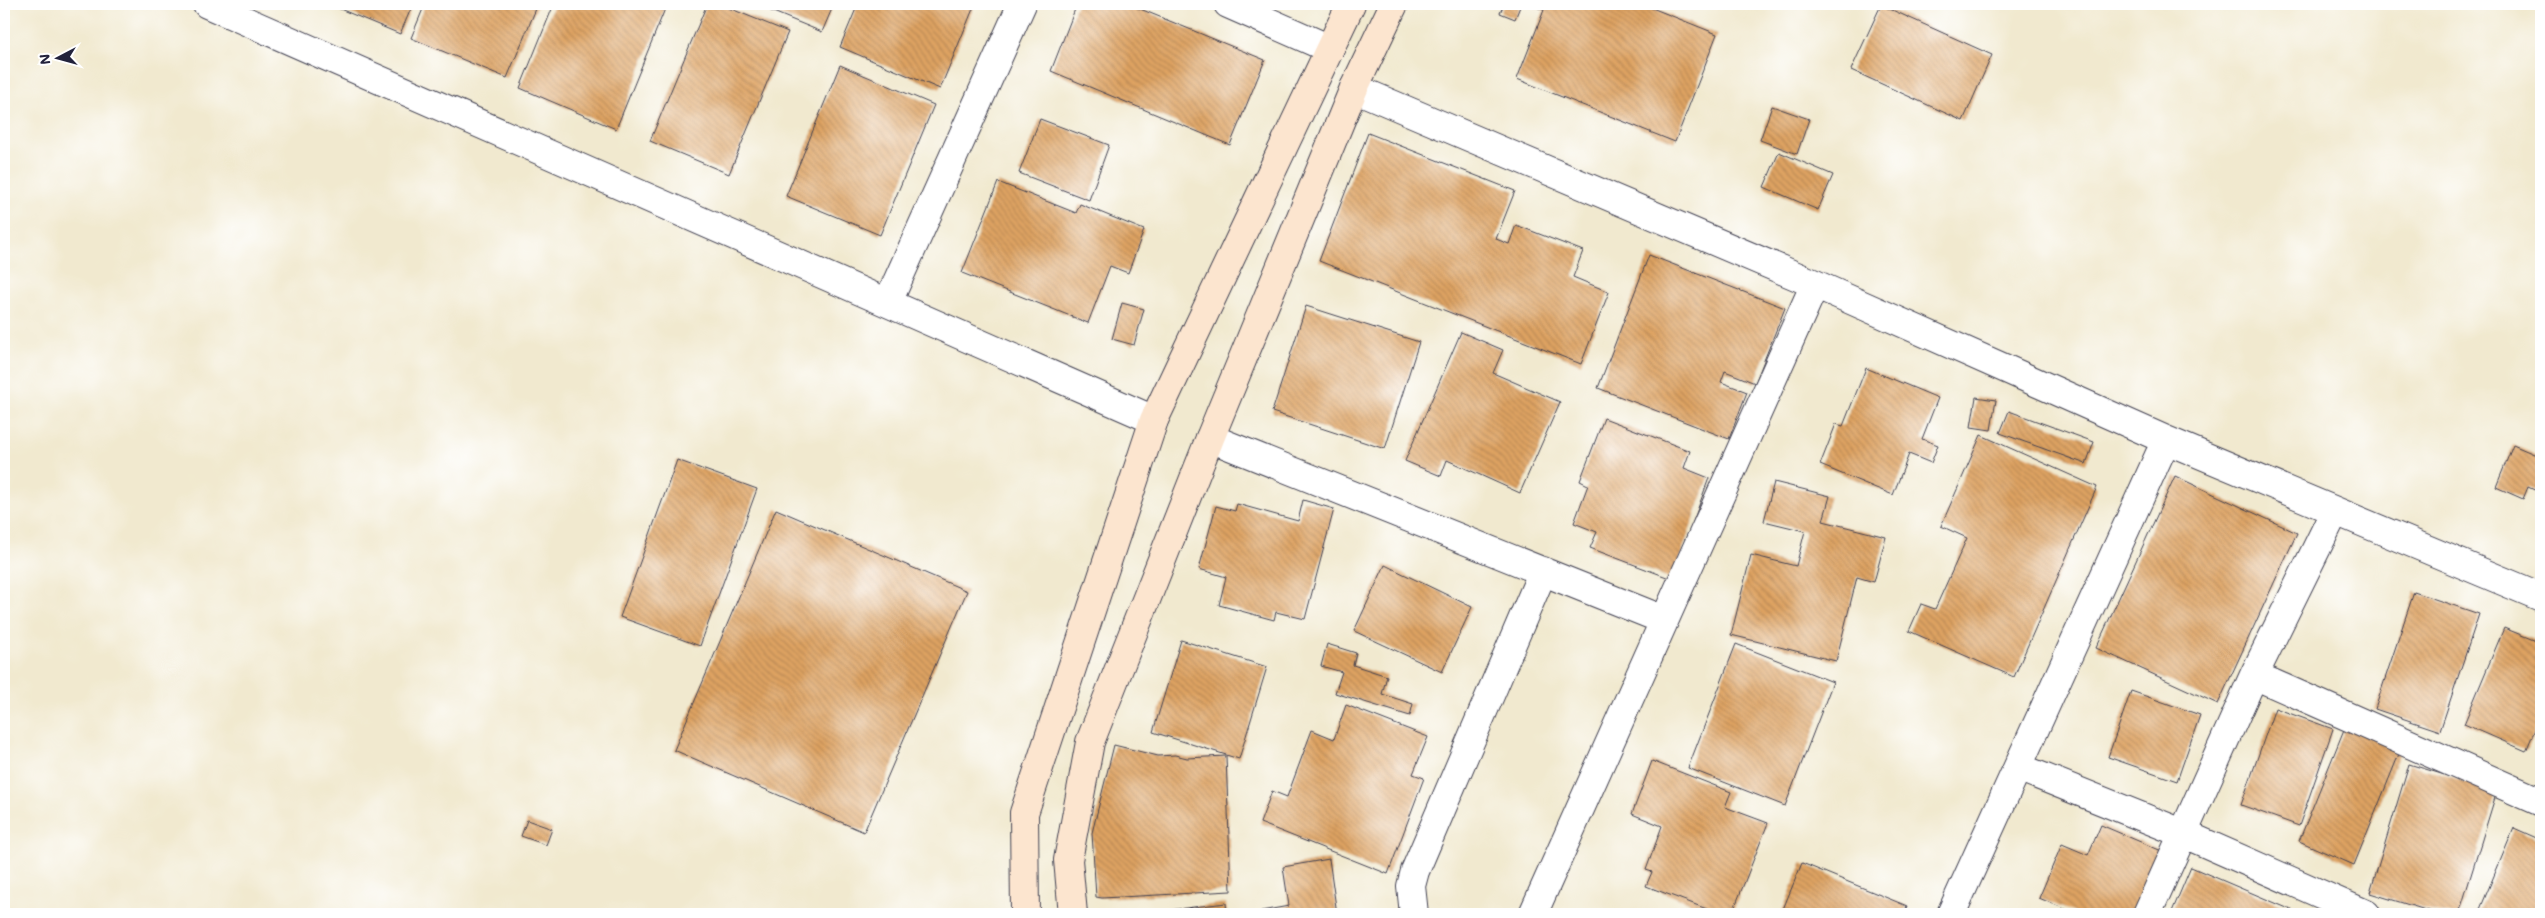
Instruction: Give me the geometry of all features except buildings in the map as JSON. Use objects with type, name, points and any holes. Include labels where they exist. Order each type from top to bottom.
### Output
[{"type":"street","points":[[207,4],[245,11],[888,302],[1154,420]]},
{"type":"street","points":[[888,302],[1022,4]]},
{"type":"street","points":[[1228,4],[1330,49]]},
{"type":"street","points":[[1019,913],[1024,812],[1154,420],[1351,4]]},
{"type":"street","points":[[1073,914],[1068,860],[1090,742],[1210,438],[1354,88],[1394,4]]},
{"type":"street","points":[[1354,88],[1815,284],[2166,440],[2541,597]]},
{"type":"street","points":[[1533,914],[1815,284]]},
{"type":"street","points":[[1210,438],[1664,620]]},
{"type":"street","points":[[1951,914],[2166,440]]},
{"type":"street","points":[[2147,914],[2254,675],[2335,511]]},
{"type":"street","points":[[1414,914],[1411,886],[1416,871],[1543,571]]},
{"type":"street","points":[[2254,675],[2541,802]]},
{"type":"street","points":[[2018,767],[2182,833],[2352,911]]}]
